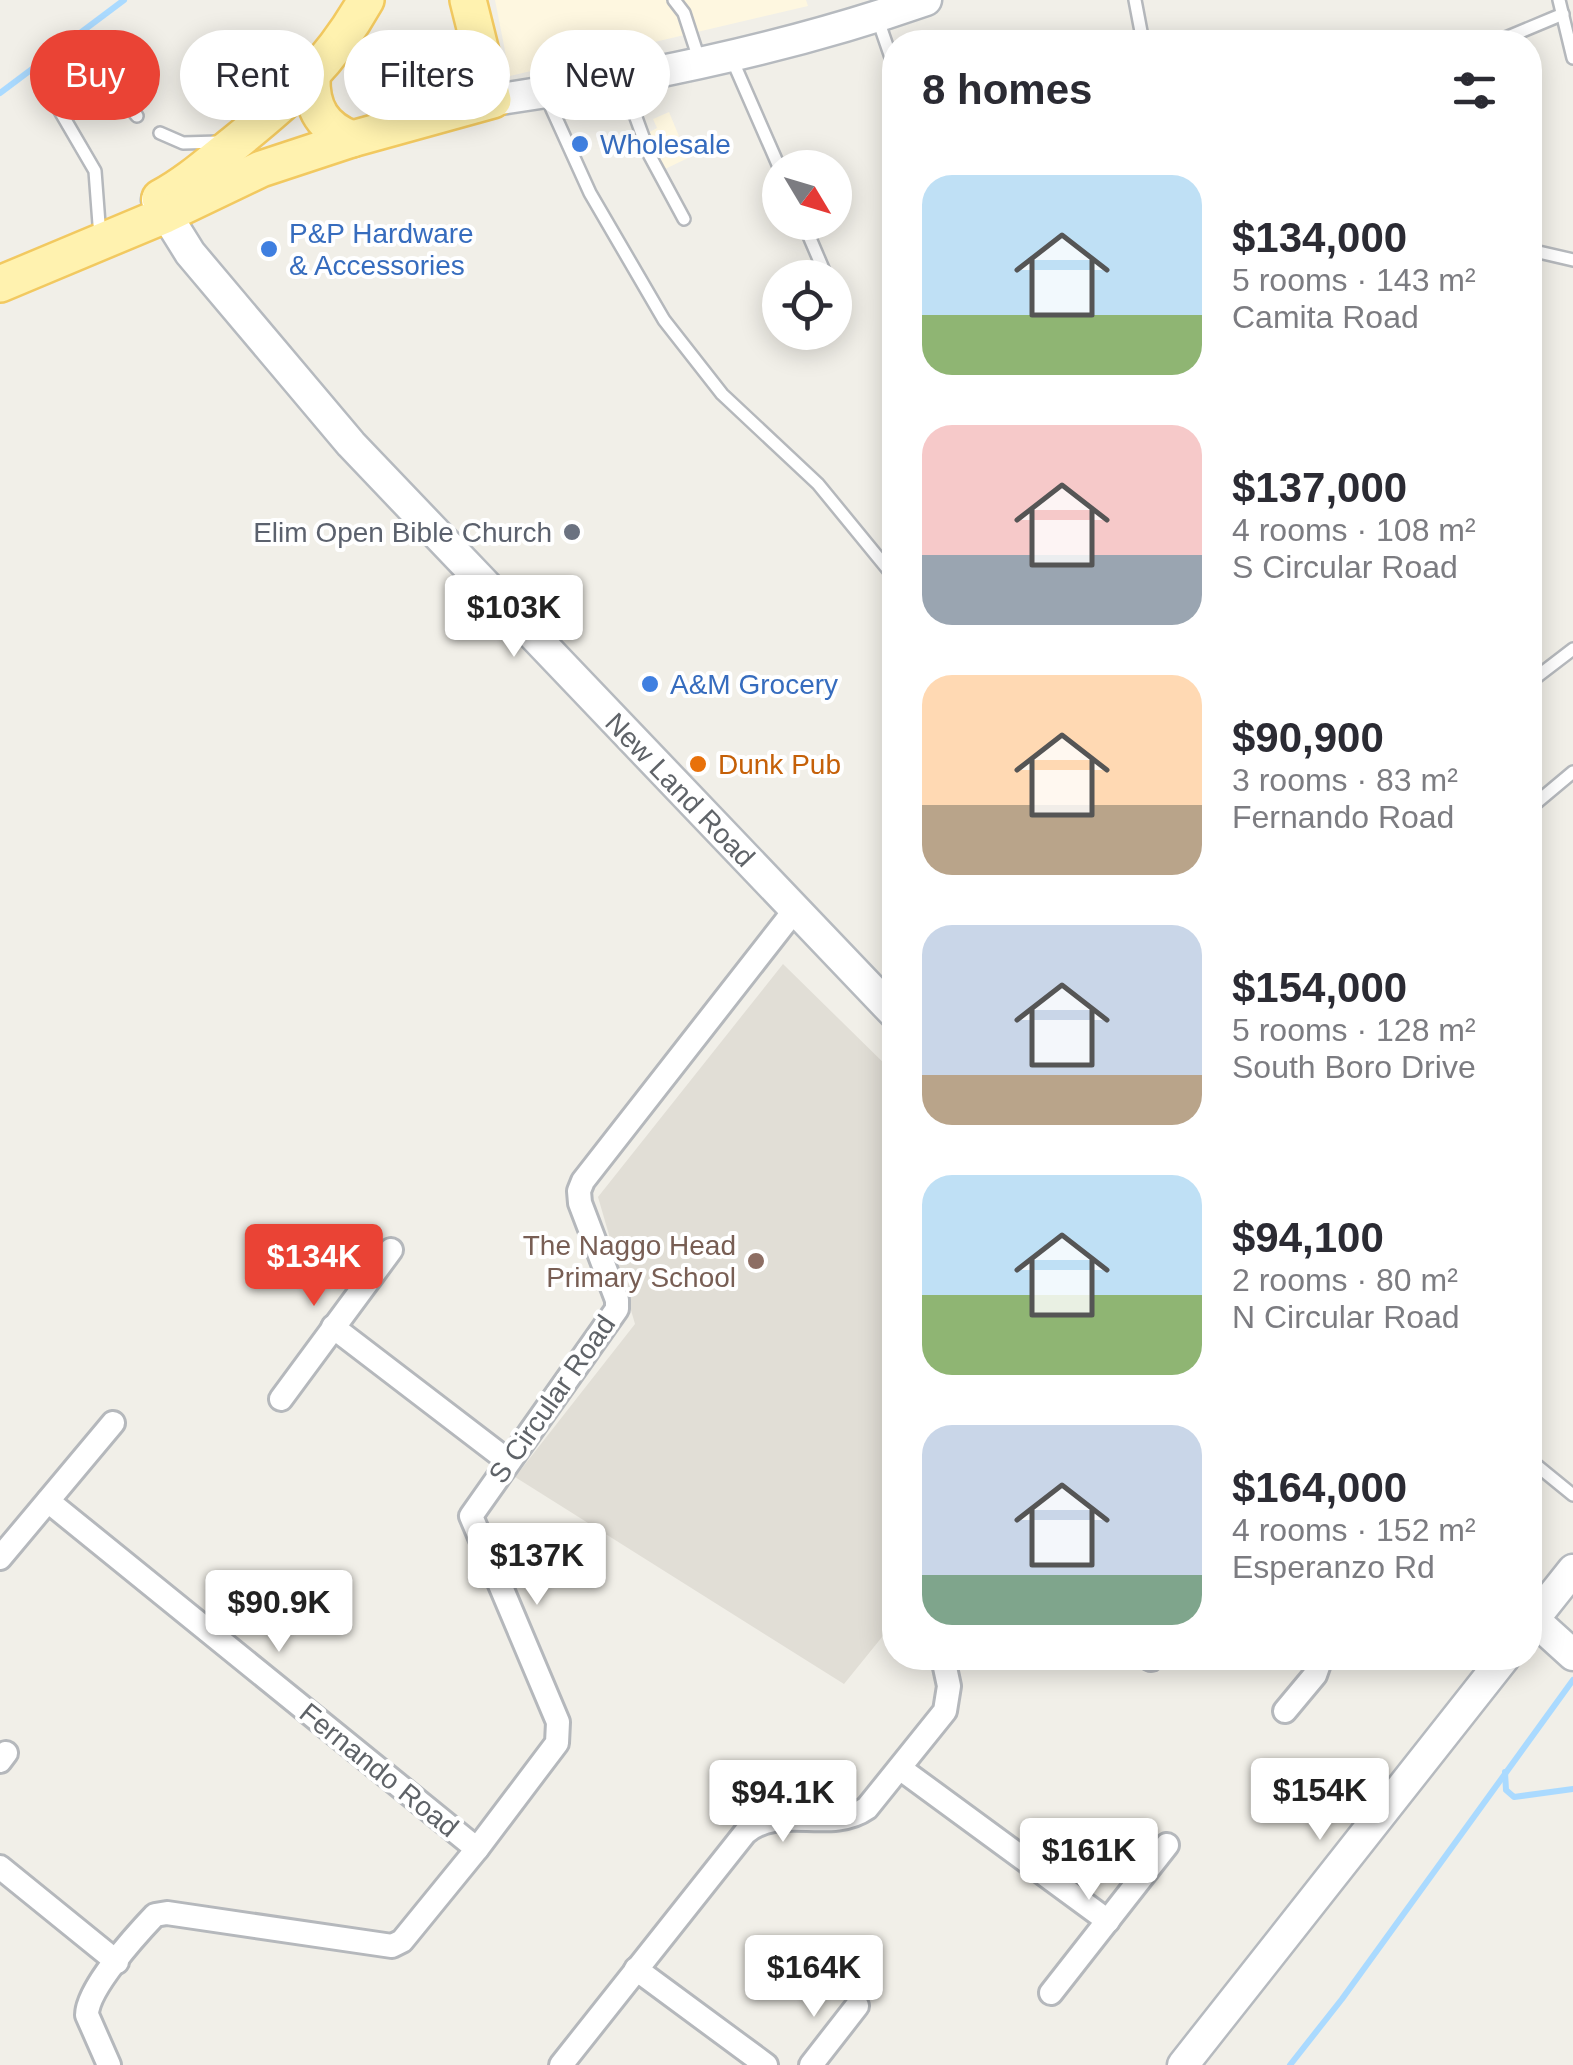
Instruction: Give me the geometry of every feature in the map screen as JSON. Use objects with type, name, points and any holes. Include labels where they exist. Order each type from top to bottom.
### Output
[{"type":"main road","points":[[324,63],[366,0]]},
{"type":"main road","points":[[468,0],[476,30]]},
{"type":"main road","points":[[324,119],[336,133],[352,139]]},
{"type":"main road","points":[[0,265],[99,224],[161,208],[187,181],[261,120]]},
{"type":"main road","points":[[0,284],[161,208],[262,169],[421,120]]},
{"type":"street","points":[[670,69],[731,57],[926,0]]},
{"type":"street","name":"New Land Road","points":[[161,208],[190,253],[351,444],[882,1001]]},
{"type":"street","name":"S Circular Road","points":[[109,2065],[87,2014],[88,2006],[117,1962],[156,1915],[167,1913],[392,1946],[402,1941],[478,1849],[558,1743],[560,1732],[471,1516],[618,1310],[580,1203],[583,1181],[794,911]]},
{"type":"street","points":[[281,1400],[392,1250]]},
{"type":"street","points":[[334,1327],[508,1461]]},
{"type":"street","points":[[0,1558],[113,1423]]},
{"type":"street","name":"Fernando Road","points":[[48,1501],[478,1849]]},
{"type":"street","points":[[1542,1607],[1573,1570]]},
{"type":"street","points":[[1542,1629],[1568,1651]]},
{"type":"street","points":[[561,2065],[757,1822],[855,1816],[867,1808],[945,1710],[950,1686],[946,1670]]},
{"type":"street","points":[[1285,1711],[1317,1670]]},
{"type":"street","points":[[1182,2065],[1495,1670]]},
{"type":"street","points":[[901,1769],[1108,1921]]},
{"type":"street","points":[[1052,1993],[1167,1845]]},
{"type":"street","points":[[0,1867],[117,1962]]},
{"type":"street","points":[[636,1970],[766,2065]]},
{"type":"street","points":[[812,2065],[857,2006]]},
{"type":"lane","points":[[674,0],[684,13],[700,63]]},
{"type":"lane","points":[[1135,0],[1141,30]]},
{"type":"lane","points":[[1558,0],[1573,58]]},
{"type":"lane","points":[[1524,30],[1562,14]]},
{"type":"lane","points":[[876,17],[882,33]]},
{"type":"lane","points":[[731,57],[772,150]]},
{"type":"lane","points":[[66,120],[95,171],[99,224]]},
{"type":"lane","points":[[557,120],[590,194],[664,320],[722,394],[818,484],[882,562]]},
{"type":"lane","points":[[637,120],[650,156],[684,219]]},
{"type":"lane","points":[[160,133],[183,143],[238,140]]},
{"type":"lane","points":[[1542,253],[1573,260]]},
{"type":"lane","points":[[1542,673],[1573,649]]},
{"type":"lane","points":[[1542,798],[1573,772]]},
{"type":"lane","points":[[1542,1470],[1573,1495]]},
{"type":"shaded area","points":[[495,0],[806,0],[808,6],[670,38],[670,30],[530,30],[530,71],[510,76],[510,30],[501,30]]},
{"type":"shaded area","name":"Wholesale","points":[[670,114],[688,158],[663,170],[646,134],[657,128],[653,120],[670,120]]},
{"type":"shaded area","name":"The Naggo Head Primary School","points":[[783,964],[882,1061],[882,1637],[844,1684],[515,1477],[635,1324],[598,1197]]},
{"type":"waterway","points":[[0,93],[124,0]]},
{"type":"waterway","points":[[1290,2065],[1573,1680]]},
{"type":"waterway","points":[[1505,1772],[1506,1790],[1514,1797],[1573,1789]]},
{"type":"place","name":"Wholesale","points":[[580,144]]},
{"type":"place","name":"P&P Hardware & Accessories","points":[[269,249]]},
{"type":"place","name":"Elim Open Bible Church","points":[[572,532]]},
{"type":"place","name":"A&M Grocery","points":[[650,684]]},
{"type":"place","name":"Dunk Pub","points":[[698,764]]},
{"type":"place","name":"The Naggo Head Primary School","points":[[756,1261]]}]
